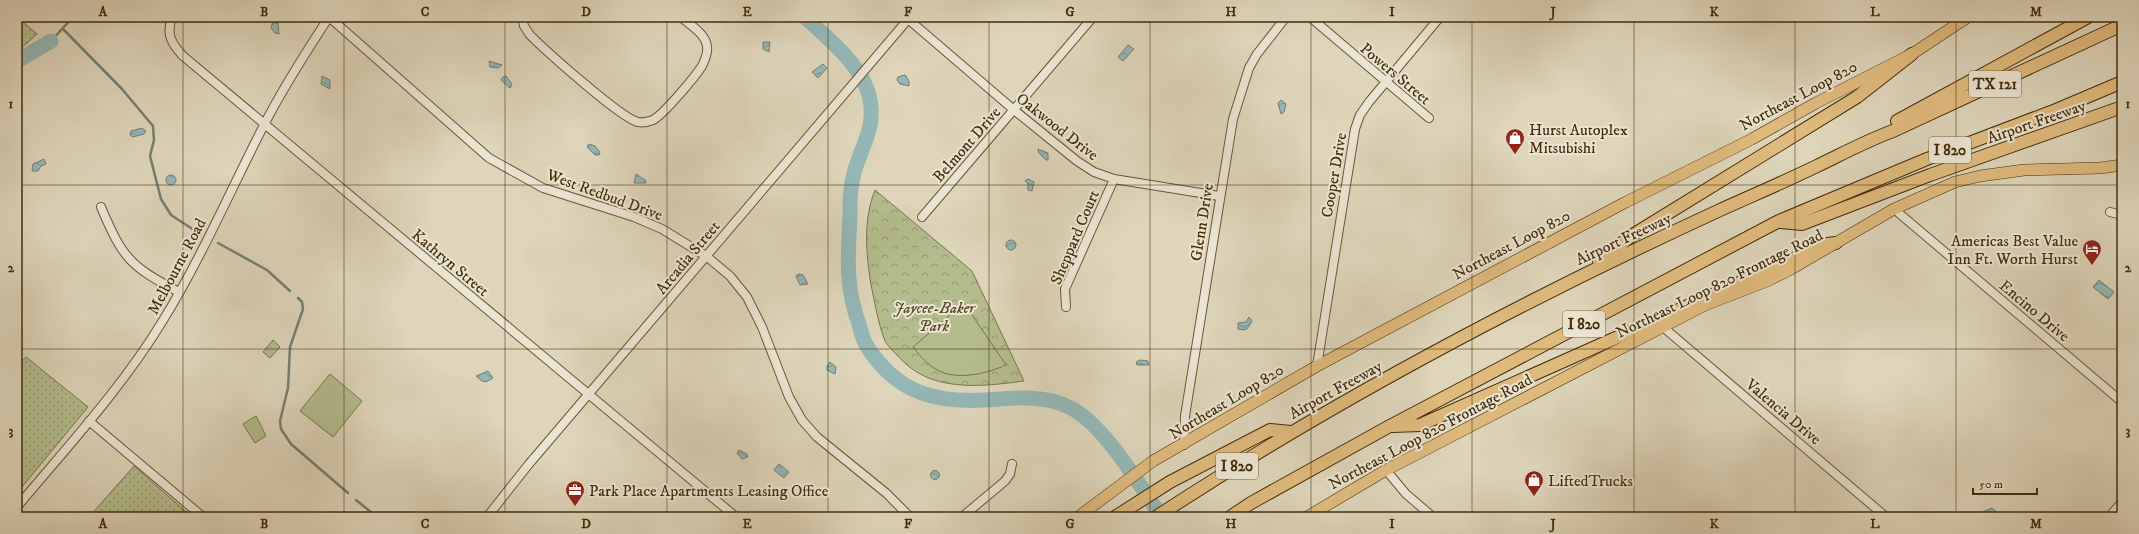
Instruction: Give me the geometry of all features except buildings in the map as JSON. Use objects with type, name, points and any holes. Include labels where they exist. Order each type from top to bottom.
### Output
[{"type":"highway","name":"I 820","points":[[1867,140],[1890,125],[2088,17]]},
{"type":"highway","name":"Airport Freeway","points":[[1156,517],[1291,432],[1474,329],[1582,274],[1818,165],[1867,140],[1893,131],[2122,25]]},
{"type":"highway","points":[[1582,274],[1631,236],[1857,97],[1912,54]]},
{"type":"highway","name":"I 820","points":[[1230,517],[1251,503],[1388,427],[1779,221],[1927,159],[2056,110],[2122,82]]},
{"type":"highway","name":"Airport Freeway","points":[[1779,221],[1802,224],[1930,175],[2076,125],[2122,107]]},
{"type":"highway","points":[[1388,427],[1420,425],[1826,244],[1836,243]]},
{"type":"highway","points":[[1118,515],[1170,482],[1270,430],[1291,432]]},
{"type":"main road","name":"Northeast Loop 820","points":[[1078,517],[1153,461],[1184,445],[1316,366],[1626,202],[1752,139],[1816,102],[1912,54],[1968,17]]},
{"type":"main road","name":"Northeast Loop 820 Frontage Road","points":[[1307,517],[1386,470],[1704,305],[1779,275],[1894,209],[1955,182],[1980,176],[2024,170],[2100,168],[2122,165]]},
{"type":"street","name":"Kathryn Street","points":[[172,17],[169,26],[169,38],[174,46],[264,124],[736,517]]},
{"type":"street","name":"Melbourne Road","points":[[17,507],[89,421],[142,352],[179,292],[264,124],[295,68],[329,17]]},
{"type":"street","name":"West Redbud Drive","points":[[329,17],[489,158],[543,188],[634,217],[662,229],[706,256],[730,276],[747,297],[762,326],[789,397],[802,420],[818,436],[886,493],[910,517]]},
{"type":"street","points":[[522,17],[526,30],[534,39],[623,115],[637,122],[653,120],[666,109],[700,69],[707,50],[703,36],[681,17]]},
{"type":"street","name":"Belmont Drive","points":[[922,217],[1093,17]]},
{"type":"street","name":"Glenn Drive","points":[[1184,445],[1185,416],[1219,196],[1233,119],[1249,68],[1268,38],[1286,17]]},
{"type":"street","name":"Powers Street","points":[[1310,17],[1429,118]]},
{"type":"street","name":"Cooper Drive","points":[[1316,366],[1355,129],[1360,115],[1385,82],[1440,17]]},
{"type":"street","name":"Oakwood Drive","points":[[909,18],[1014,110],[1077,161],[1094,172],[1114,179],[1219,196]]},
{"type":"street","name":"Arcadia Street","points":[[487,517],[588,394],[909,18]]},
{"type":"street","name":"Sheppard Court","points":[[1066,307],[1065,289],[1114,179]]},
{"type":"street","points":[[101,207],[117,242],[129,260],[144,273],[179,292]]},
{"type":"street","name":"Encino Drive","points":[[1894,209],[2122,402]]},
{"type":"street","points":[[2110,212],[2122,216]]},
{"type":"street","name":"Valencia Drive","points":[[1663,327],[1886,517]]},
{"type":"street","points":[[89,421],[203,517]]},
{"type":"street","points":[[962,517],[1005,481],[1010,474],[1012,464]]},
{"type":"street","points":[[1386,470],[1406,494],[1433,517]]},
{"type":"street","points":[[2109,517],[2122,502]]},
{"type":"green space","points":[[17,17],[37,34],[17,52]]},
{"type":"green space","name":"Jaycee-Baker Park","points":[[875,190],[972,271],[1024,381],[990,385],[939,382],[924,376],[910,367],[888,345],[885,341],[879,320],[871,285],[868,261],[867,225],[871,201]]},
{"type":"green space","points":[[964,303],[1006,365],[975,374],[951,375],[939,371],[931,366],[913,347]]},
{"type":"green space","points":[[273,340],[280,347],[270,358],[263,352]]},
{"type":"green space","points":[[26,357],[88,407],[17,493],[17,367]]},
{"type":"green space","points":[[330,374],[362,401],[333,437],[300,411]]},
{"type":"green space","points":[[256,416],[266,436],[255,443],[243,424]]},
{"type":"green space","points":[[134,466],[192,517],[89,517]]},
{"type":"water","points":[[273,21],[278,23],[279,34],[275,33],[271,28]]},
{"type":"water","points":[[763,42],[770,42],[769,52],[763,49]]},
{"type":"water","points":[[1128,45],[1134,49],[1123,61],[1118,57]]},
{"type":"water","points":[[489,61],[502,65],[498,68],[490,67]]},
{"type":"water","points":[[823,64],[827,68],[818,78],[812,72]]},
{"type":"water","points":[[905,75],[909,81],[909,86],[900,84],[897,80],[898,77]]},
{"type":"water","points":[[322,76],[330,80],[330,89],[321,84]]},
{"type":"water","points":[[506,76],[512,84],[510,88],[501,80]]},
{"type":"water","points":[[1281,100],[1286,104],[1284,112],[1281,114],[1278,103]]},
{"type":"water","points":[[142,128],[146,131],[144,134],[133,137],[130,135],[131,131]]},
{"type":"water","points":[[589,144],[595,146],[600,152],[599,155],[595,155],[587,147]]},
{"type":"water","points":[[1038,149],[1048,153],[1048,160],[1046,160],[1039,153]]},
{"type":"water","points":[[44,159],[46,164],[41,166],[38,171],[32,171],[33,164]]},
{"type":"water","points":[[636,174],[645,180],[646,183],[634,183]]},
{"type":"water","points":[[169,175],[173,175],[175,176],[175,184],[169,185],[166,182],[166,178]]},
{"type":"water","points":[[1028,179],[1034,182],[1032,191],[1028,190],[1028,184],[1025,181]]},
{"type":"water","points":[[1009,240],[1013,240],[1015,241],[1015,249],[1009,250],[1006,247],[1006,243]]},
{"type":"water","points":[[799,274],[803,275],[808,284],[800,285],[796,276]]},
{"type":"water","points":[[2099,280],[2114,292],[2108,299],[2093,287]]},
{"type":"water","points":[[1249,317],[1252,321],[1247,329],[1238,329],[1238,323],[1246,322]]},
{"type":"water","points":[[1140,360],[1148,361],[1149,365],[1137,365],[1136,362]]},
{"type":"water","points":[[830,362],[836,367],[835,374],[827,370],[827,366]]},
{"type":"water","points":[[488,371],[493,378],[486,382],[482,381],[476,376]]},
{"type":"water","points":[[739,450],[747,454],[748,457],[742,459],[737,453]]},
{"type":"water","points":[[779,464],[789,472],[784,478],[774,470]]},
{"type":"water","points":[[935,470],[940,475],[935,480],[930,475]]},
{"type":"water","points":[[1992,508],[2003,517],[1986,517],[1980,513]]},
{"type":"waterway","points":[[51,41],[73,17]]},
{"type":"waterway","points":[[805,17],[851,62],[865,83],[869,95],[871,106],[870,126],[857,163],[851,189],[848,258],[851,297],[862,336],[868,348],[879,363],[891,375],[904,385],[918,392],[949,399],[1040,399],[1071,408],[1097,428],[1109,442],[1162,517]]},
{"type":"waterway","points":[[63,29],[122,89],[153,126],[154,140],[150,156],[161,199],[171,215],[200,234]]},
{"type":"waterway","points":[[17,61],[51,41]]},
{"type":"waterway","points":[[218,243],[267,270],[290,291]]},
{"type":"waterway","points":[[298,298],[302,302],[303,309],[290,347],[288,388],[280,421],[281,429],[291,444],[348,493]]},
{"type":"waterway","points":[[356,500],[377,517]]},
{"type":"place","name":"Hurst Autoplex Mitsubishi","points":[[1515,155]]},
{"type":"place","name":"Americas Best Value Inn Ft. Worth Hurst","points":[[2092,266]]},
{"type":"place","name":"LiftedTrucks","points":[[1534,497]]},
{"type":"place","name":"Park Place Apartments Leasing Office","points":[[575,507]]}]
